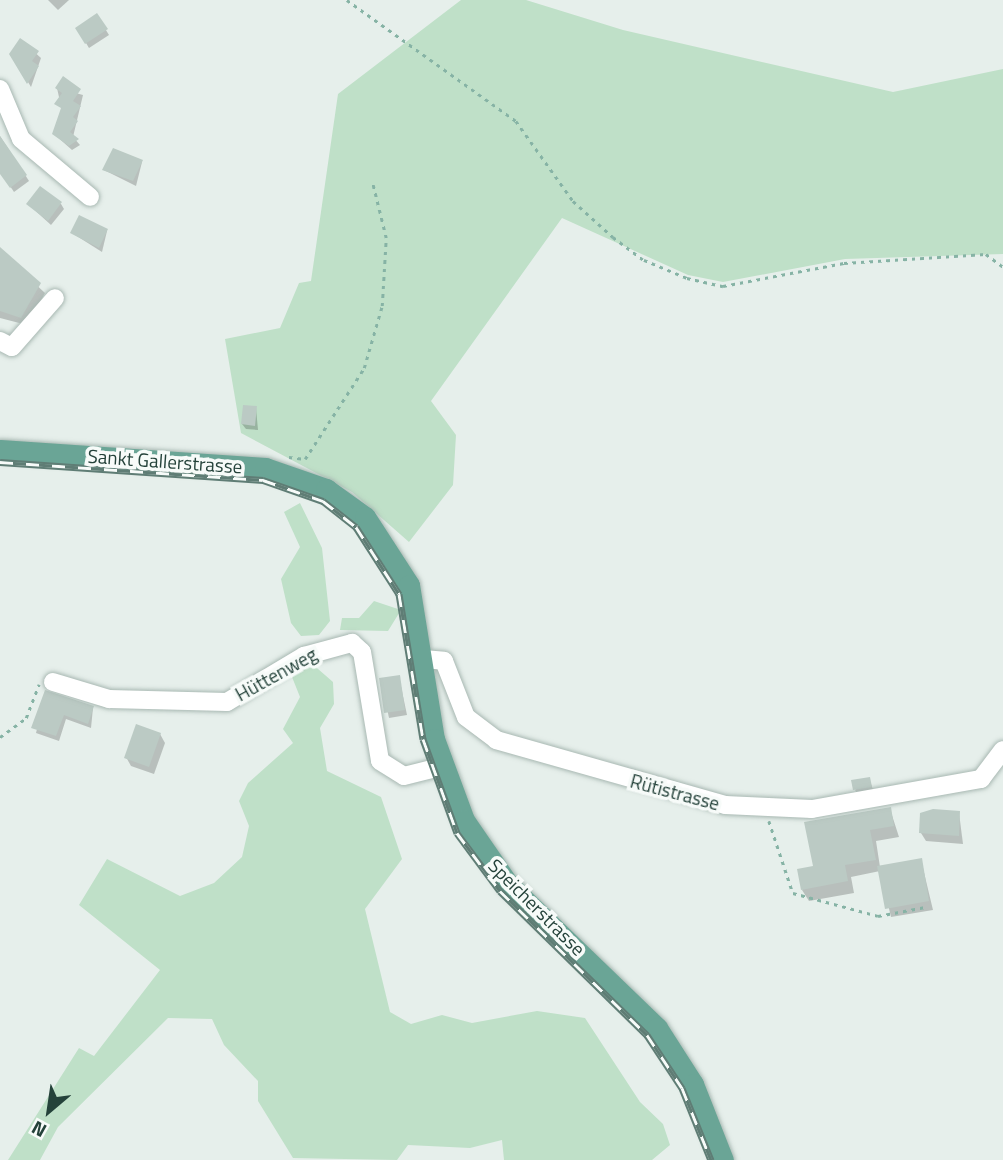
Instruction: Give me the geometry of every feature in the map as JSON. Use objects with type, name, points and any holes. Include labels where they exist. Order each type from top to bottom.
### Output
[{"type":"main road","name":"Sankt Gallerstrasse","points":[[0,450],[265,468],[326,489]]},
{"type":"main road","name":"Speicherstrasse","points":[[326,489],[365,517],[401,567],[423,659],[441,767],[491,864],[657,1028],[693,1084],[723,1160]]},
{"type":"street","points":[[0,89],[21,139],[90,197]]},
{"type":"street","points":[[0,341],[12,347],[55,298]]},
{"type":"street","name":"Hüttenweg","points":[[53,682],[109,699],[226,702],[304,656],[352,643],[362,652],[380,761],[404,776],[441,767]]},
{"type":"street","name":"Rütistrasse","points":[[423,659],[444,661],[467,717],[496,740],[698,801],[762,809],[812,809],[981,779],[1003,750]]},
{"type":"path","points":[[347,0],[516,121],[573,201],[613,237],[644,260],[723,286],[857,262],[986,254],[1003,267]]},
{"type":"path","points":[[284,456],[306,460],[364,368],[383,306],[386,252],[373,186]]},
{"type":"path","points":[[0,737],[26,718],[40,681],[53,682]]},
{"type":"path","points":[[762,809],[793,893],[878,916],[925,907]]},
{"type":"green space","points":[[461,0],[526,0],[623,30],[893,92],[1003,69],[1003,254],[845,259],[723,282],[688,275],[562,218],[431,401],[456,435],[453,485],[409,542],[352,492],[241,433],[225,339],[280,328],[299,283],[311,281],[338,94]]},
{"type":"green space","points":[[300,503],[322,548],[330,621],[319,635],[301,636],[291,623],[281,579],[300,547],[284,512]]},
{"type":"green space","points":[[374,601],[401,610],[388,631],[340,630],[342,618],[359,618]]},
{"type":"green space","points":[[310,662],[333,682],[334,704],[320,728],[327,771],[381,797],[402,859],[365,909],[390,1012],[411,1024],[442,1015],[472,1023],[537,1011],[585,1018],[640,1102],[663,1124],[670,1145],[652,1160],[504,1160],[502,1140],[470,1148],[408,1145],[397,1160],[293,1158],[258,1101],[258,1081],[224,1045],[212,1019],[168,1018],[58,1127],[40,1160],[8,1160],[79,1048],[94,1056],[160,970],[79,905],[107,859],[180,896],[214,883],[242,857],[249,826],[239,801],[248,783],[293,743],[283,729],[300,697],[292,677]]},
{"type":"building","points":[[97,13],[108,29],[85,44],[75,28]]},
{"type":"building","points":[[20,38],[39,51],[32,61],[39,66],[27,84],[9,54]]},
{"type":"building","points":[[63,76],[81,89],[73,101],[81,106],[73,117],[78,121],[70,132],[79,139],[69,146],[52,134],[61,108],[54,104],[62,93],[55,88]]},
{"type":"building","points":[[0,136],[27,175],[10,188],[0,174]]},
{"type":"building","points":[[113,148],[143,160],[133,181],[102,170]]},
{"type":"building","points":[[40,186],[62,202],[48,221],[26,204]]},
{"type":"building","points":[[79,215],[108,229],[99,248],[70,233]]},
{"type":"building","points":[[0,247],[41,283],[21,318],[0,311]]},
{"type":"building","points":[[243,405],[257,406],[255,426],[241,424]]},
{"type":"building","points":[[400,675],[405,710],[384,713],[379,678]]},
{"type":"building","points":[[45,690],[94,706],[88,724],[64,715],[56,736],[31,728]]},
{"type":"building","points":[[136,724],[161,733],[149,767],[124,758]]},
{"type":"building","points":[[870,777],[872,787],[853,790],[851,780]]},
{"type":"building","points":[[891,807],[894,826],[870,830],[876,860],[845,865],[848,881],[801,890],[797,869],[813,866],[804,822]]},
{"type":"building","points":[[933,809],[960,811],[959,836],[919,833],[920,813]]},
{"type":"building","points":[[922,858],[929,901],[885,909],[877,866]]},
{"type":"railway","points":[[0,462],[263,480],[323,501],[356,527],[399,594],[423,739],[457,833],[500,891],[647,1035],[682,1088],[711,1160]]}]
